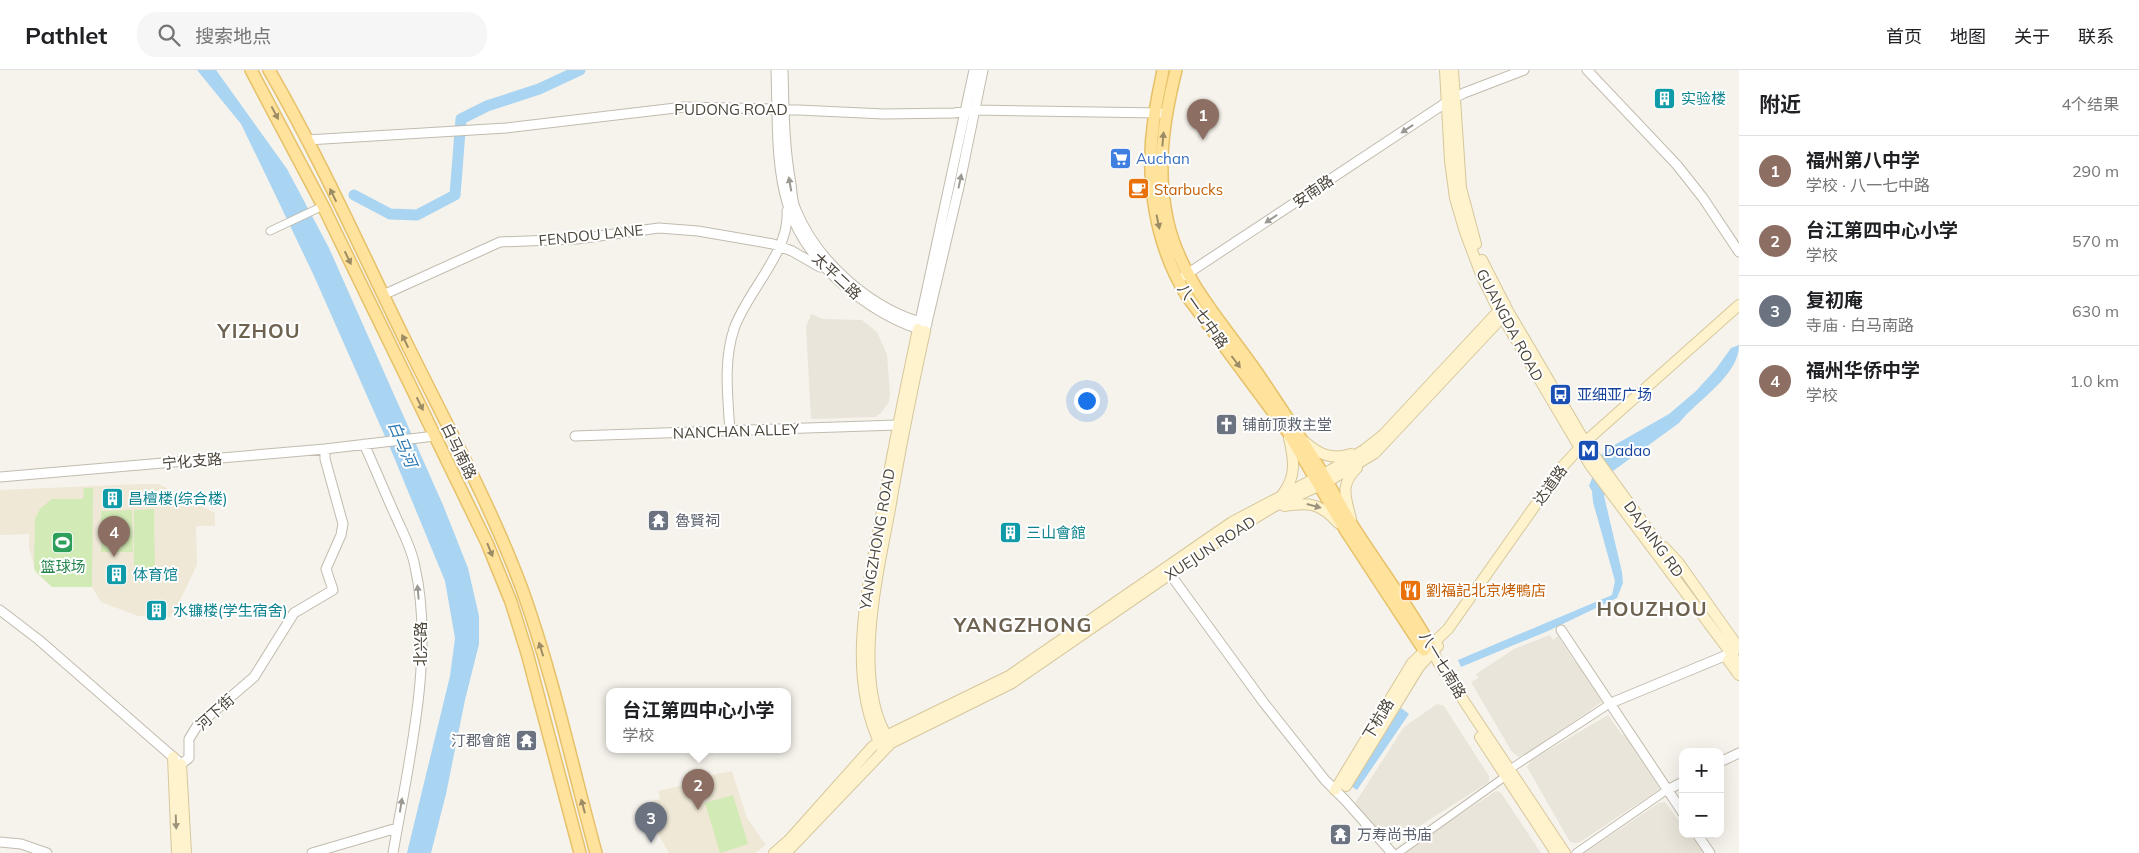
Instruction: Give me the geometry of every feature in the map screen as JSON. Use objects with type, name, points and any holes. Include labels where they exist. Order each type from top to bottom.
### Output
[{"type":"main road","points":[[252,70],[323,206],[487,543],[519,627],[580,853]]},
{"type":"main road","name":"白马南路","points":[[269,70],[308,140],[496,528],[521,588],[544,657],[596,853]]},
{"type":"main road","name":"八一七中路","points":[[1160,116],[1163,70]]},
{"type":"main road","name":"八一七中路","points":[[1176,70],[1160,116],[1151,160],[1154,199],[1164,245],[1182,277],[1187,296],[1322,480]]},
{"type":"main road","name":"GUANGDA ROAD","points":[[1446,70],[1465,208],[1478,250],[1504,311],[1597,467]]},
{"type":"main road","name":"GUANGDA ROAD","points":[[1451,99],[1453,70]]},
{"type":"main road","name":"八一七中路","points":[[1182,277],[1196,291],[1250,362],[1300,438],[1322,480]]},
{"type":"main road","name":"达道路","points":[[1429,651],[1448,629],[1563,466],[1739,305]]},
{"type":"main road","name":"XUEJUN ROAD","points":[[884,742],[1012,682],[1170,574],[1273,508],[1366,454],[1504,311]]},
{"type":"main road","name":"达道路","points":[[1584,447],[1739,312]]},
{"type":"main road","name":"YANGZHONG ROAD","points":[[884,742],[868,708],[863,678],[863,628],[897,425],[923,326]]},
{"type":"main road","name":"YANGZHONG ROAD","points":[[884,742],[872,687],[871,618],[923,326]]},
{"type":"main road","points":[[1280,496],[1289,486],[1293,474],[1294,457],[1288,432]]},
{"type":"main road","points":[[1300,438],[1313,449],[1327,456],[1340,457],[1366,454]]},
{"type":"main road","points":[[1349,529],[1345,484],[1366,454]]},
{"type":"main road","name":"DAJAING RD","points":[[1597,467],[1735,652]]},
{"type":"main road","name":"XUEJUN ROAD","points":[[884,742],[1009,676],[1232,522],[1280,496],[1322,480]]},
{"type":"main road","name":"八一七南路","points":[[1322,480],[1349,529],[1508,773],[1556,853]]},
{"type":"main road","points":[[1273,508],[1299,504],[1315,505],[1325,510],[1349,529]]},
{"type":"main road","name":"下杭路","points":[[1337,793],[1412,663],[1429,651]]},
{"type":"main road","points":[[1735,652],[1739,664]]},
{"type":"main road","points":[[1735,652],[1739,675]]},
{"type":"main road","points":[[774,853],[789,840],[884,742]]},
{"type":"main road","points":[[786,853],[884,742]]},
{"type":"main road","name":"河下街","points":[[177,760],[177,853]]},
{"type":"main road","name":"河下街","points":[[177,760],[186,853]]},
{"type":"main road","name":"八一七南路","points":[[1508,773],[1565,853]]},
{"type":"street","name":"太平二路","points":[[776,70],[795,209],[812,240],[836,269],[869,296],[887,308],[923,326]]},
{"type":"street","name":"太平二路","points":[[783,70],[781,177],[786,205],[802,238],[829,272],[880,312],[923,326]]},
{"type":"street","points":[[971,112],[974,70]]},
{"type":"street","points":[[923,326],[982,70]]},
{"type":"street","name":"安南路","points":[[1182,277],[1451,99],[1524,70]]},
{"type":"street","points":[[1587,70],[1677,165],[1703,198],[1739,252]]},
{"type":"street","name":"PUDONG ROAD","points":[[308,140],[516,127],[684,107],[854,113],[971,112],[1160,116]]},
{"type":"street","points":[[730,432],[728,373],[731,339],[741,312],[779,245],[786,224],[786,205]]},
{"type":"street","points":[[270,231],[323,206]]},
{"type":"street","name":"FENDOU LANE","points":[[383,295],[504,242],[577,240],[667,228],[723,234],[779,245],[829,272]]},
{"type":"street","name":"NANCHAN ALLEY","points":[[575,436],[897,425]]},
{"type":"street","name":"宁化支路","points":[[0,477],[325,449],[436,436]]},
{"type":"street","name":"北兴路","points":[[364,444],[410,549],[416,568],[420,607],[422,644],[418,701],[393,853]]},
{"type":"street","name":"河下街","points":[[177,760],[190,758],[188,743],[194,730],[254,677],[294,613],[333,590],[326,569],[344,524],[325,459],[325,449]]},
{"type":"street","points":[[1170,574],[1264,703],[1337,793],[1392,853]]},
{"type":"street","points":[[0,610],[38,640],[177,760]]},
{"type":"street","points":[[1561,630],[1679,807]]},
{"type":"street","points":[[1398,853],[1508,773],[1611,703],[1735,652]]},
{"type":"street","points":[[1724,760],[1739,753]]},
{"type":"street","points":[[1576,853],[1667,790],[1679,784]]},
{"type":"street","points":[[312,853],[397,828]]},
{"type":"street","points":[[1700,838],[1710,853]]},
{"type":"street","points":[[0,842],[21,844],[47,853]]},
{"type":"shaded area","points":[[811,314],[823,319],[862,320],[877,332],[887,354],[890,394],[889,402],[881,413],[875,417],[811,419],[806,327]]},
{"type":"shaded area","points":[[159,484],[215,513],[215,526],[196,526],[197,565],[172,617],[138,616],[101,602],[92,587],[52,587],[36,572],[29,548],[29,534],[0,535],[0,490]]},
{"type":"shaded area","points":[[1550,635],[1553,640],[1558,636],[1574,661],[1576,660],[1602,702],[1528,753],[1519,757],[1512,752],[1471,682],[1478,678],[1476,674],[1514,649]]},
{"type":"shaded area","points":[[1437,704],[1444,706],[1489,776],[1489,782],[1388,846],[1355,803],[1404,727]]},
{"type":"shaded area","points":[[1608,715],[1622,735],[1624,734],[1660,789],[1580,842],[1570,842],[1527,767],[1530,761]]},
{"type":"shaded area","points":[[732,771],[747,818],[766,845],[755,853],[669,853],[657,832],[650,802],[660,799],[658,791],[693,783],[693,779]]},
{"type":"shaded area","points":[[1496,791],[1501,793],[1541,853],[1407,853],[1406,850]]},
{"type":"shaded area","points":[[1665,802],[1679,820],[1679,838],[1694,838],[1703,853],[1584,853],[1659,803]]},
{"type":"green space","points":[[84,488],[93,488],[92,587],[52,587],[34,568],[35,519],[40,509],[52,499],[83,499]]},
{"type":"green space","points":[[154,509],[155,572],[134,572],[134,510]]},
{"type":"green space","points":[[132,510],[133,552],[101,552],[101,511]]},
{"type":"green space","points":[[733,795],[748,844],[720,853],[705,803]]},
{"type":"water","name":"白马河","points":[[197,70],[216,70],[287,169],[329,248],[443,505],[468,568],[479,616],[479,644],[431,853],[407,853],[450,676],[455,638],[445,581],[391,450],[314,276],[241,124]]},
{"type":"water","points":[[1739,345],[1732,367],[1716,387],[1679,423],[1613,471],[1604,496],[1622,572],[1623,583],[1617,598],[1548,631],[1461,667],[1458,660],[1612,595],[1615,581],[1593,502],[1592,491],[1589,486],[1601,455],[1611,447],[1669,414],[1696,391],[1716,369],[1731,348]]},
{"type":"water","points":[[1401,708],[1409,714],[1357,790],[1351,786]]},
{"type":"waterway","points":[[354,195],[390,214],[417,215],[455,195],[461,119],[487,106],[539,89],[580,70]]},
{"type":"place","name":"实验楼","points":[[1665,98]]},
{"type":"place","name":"福州第八中学","points":[[1203,140]]},
{"type":"place","name":"Auchan","points":[[1120,158]]},
{"type":"place","name":"Starbucks","points":[[1138,189]]},
{"type":"place","name":"亚细亚广场","points":[[1561,394]]},
{"type":"place","name":"铺前顶救主堂","points":[[1226,424]]},
{"type":"place","name":"Dadao","points":[[1588,450]]},
{"type":"place","name":"昌檀楼(综合楼)","points":[[112,498]]},
{"type":"place","name":"魯賢祠","points":[[659,520]]},
{"type":"place","name":"三山會館","points":[[1010,532]]},
{"type":"place","name":"篮球场","points":[[63,543]]},
{"type":"place","name":"福州华侨中学","points":[[114,557]]},
{"type":"place","name":"体育馆","points":[[117,574]]},
{"type":"place","name":"劉福記北京烤鴨店","points":[[1410,590]]},
{"type":"place","name":"水镰楼(学生宿舍)","points":[[157,610]]},
{"type":"place","name":"汀郡會館","points":[[527,740]]},
{"type":"place","name":"台江第四中心小学","points":[[698,810]]},
{"type":"place","name":"万寿尚书庙","points":[[1341,834]]},
{"type":"place","name":"复初庵","points":[[651,843]]},
{"type":"district","name":"YIZHOU","points":[[259,330]]},
{"type":"district","name":"HOUZHOU","points":[[1652,608]]},
{"type":"district","name":"YANGZHONG","points":[[1023,624]]}]
